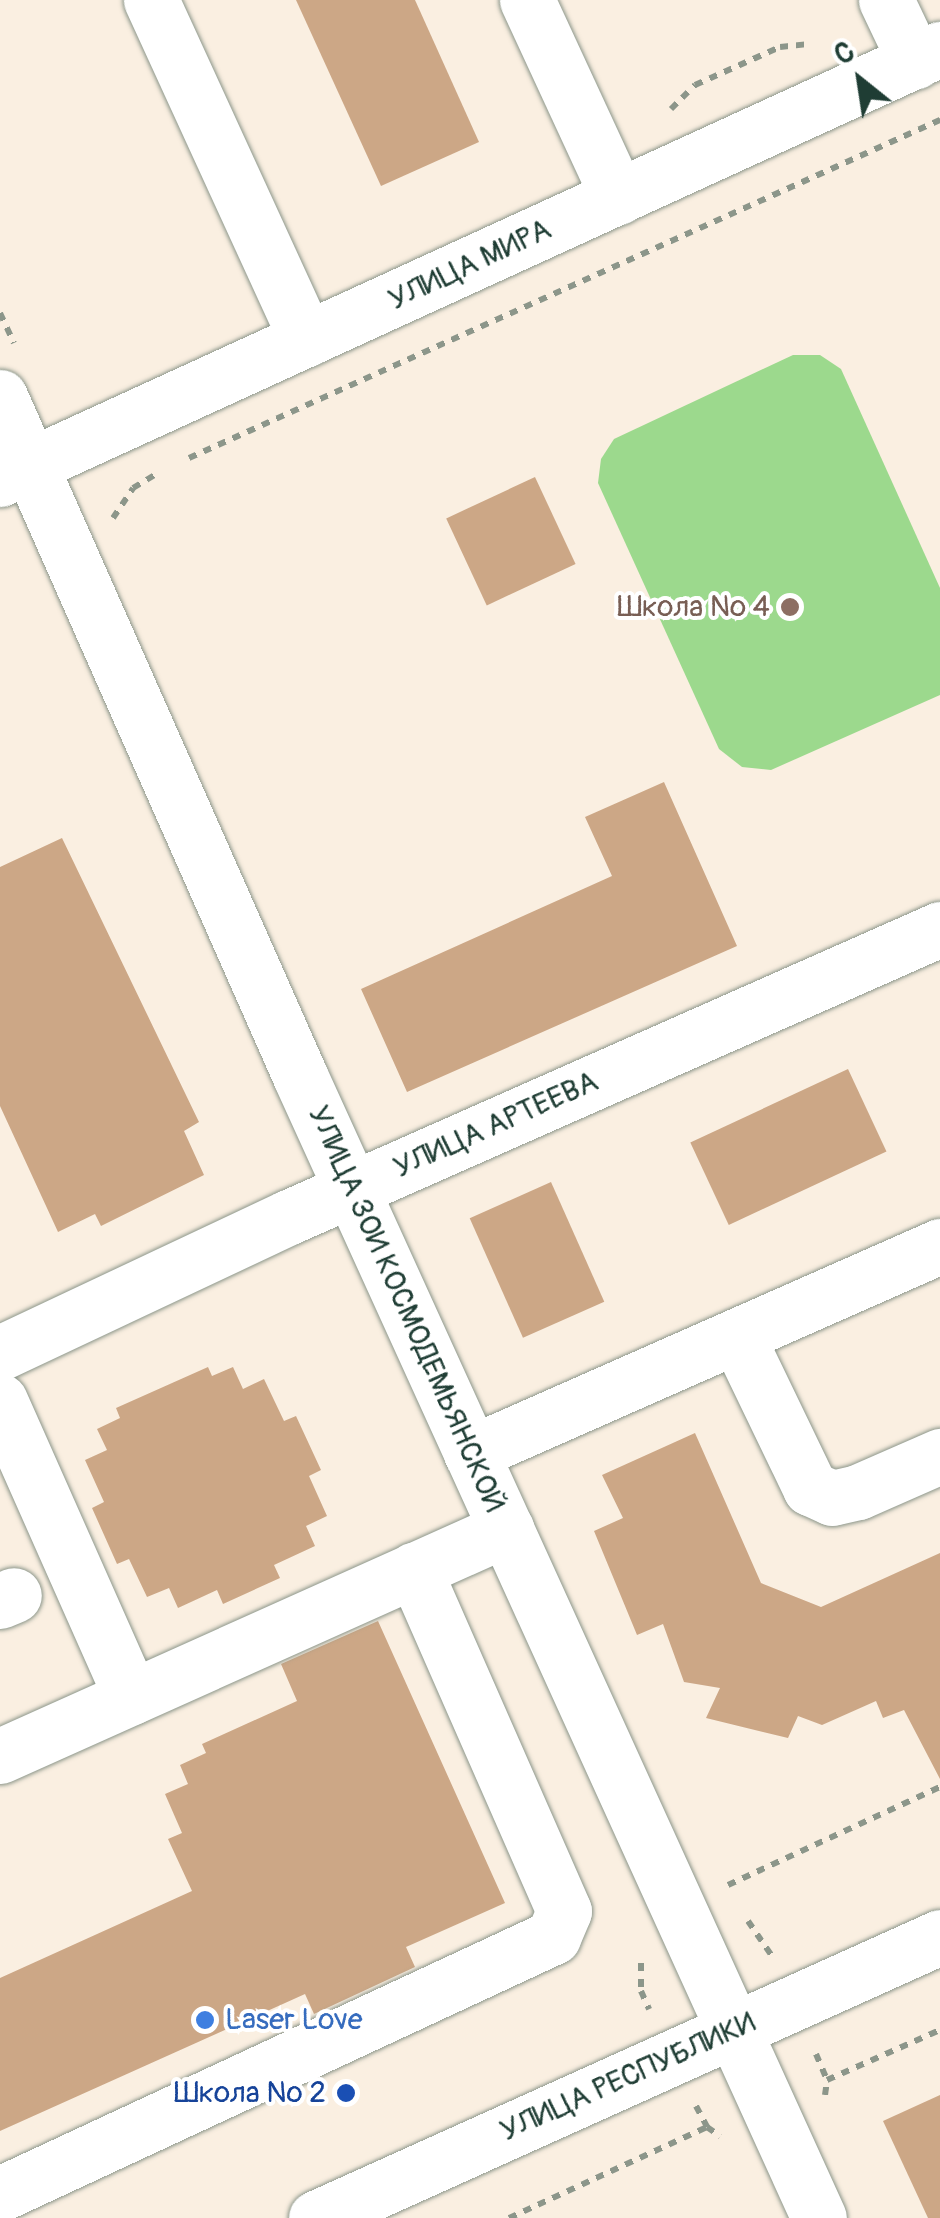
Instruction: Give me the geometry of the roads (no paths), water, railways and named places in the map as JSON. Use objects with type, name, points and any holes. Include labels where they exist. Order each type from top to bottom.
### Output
[{"type":"street","points":[[150,0],[306,340]]},
{"type":"street","points":[[527,0],[618,197]]},
{"type":"street","points":[[886,0],[928,55]]},
{"type":"street","name":"УЛИЦА МИРА","points":[[16,472],[928,55]]},
{"type":"street","name":"УЛИЦА ЗОИ КОСМОДЕМЬЯНСКОЙ","points":[[0,397],[16,472],[352,1190],[818,2218]]},
{"type":"street","name":"УЛИЦА АРТЕЕВА","points":[[0,1353],[352,1190],[940,930]]},
{"type":"street","points":[[471,1453],[940,1246]]},
{"type":"street","points":[[737,1336],[810,1488],[832,1498],[858,1492],[940,1456]]},
{"type":"street","points":[[0,1401],[131,1697]]},
{"type":"street","points":[[0,1756],[506,1529]]},
{"type":"street","points":[[0,2194],[554,1937],[564,1911],[414,1570]]},
{"type":"street","name":"УЛИЦА РЕСПУБЛИКИ","points":[[316,2218],[940,1938]]},
{"type":"place","name":"Школа № 4","points":[[790,607]]},
{"type":"place","name":"Laser Love","points":[[205,2020]]},
{"type":"place","name":"Школа № 2","points":[[346,2093]]}]
